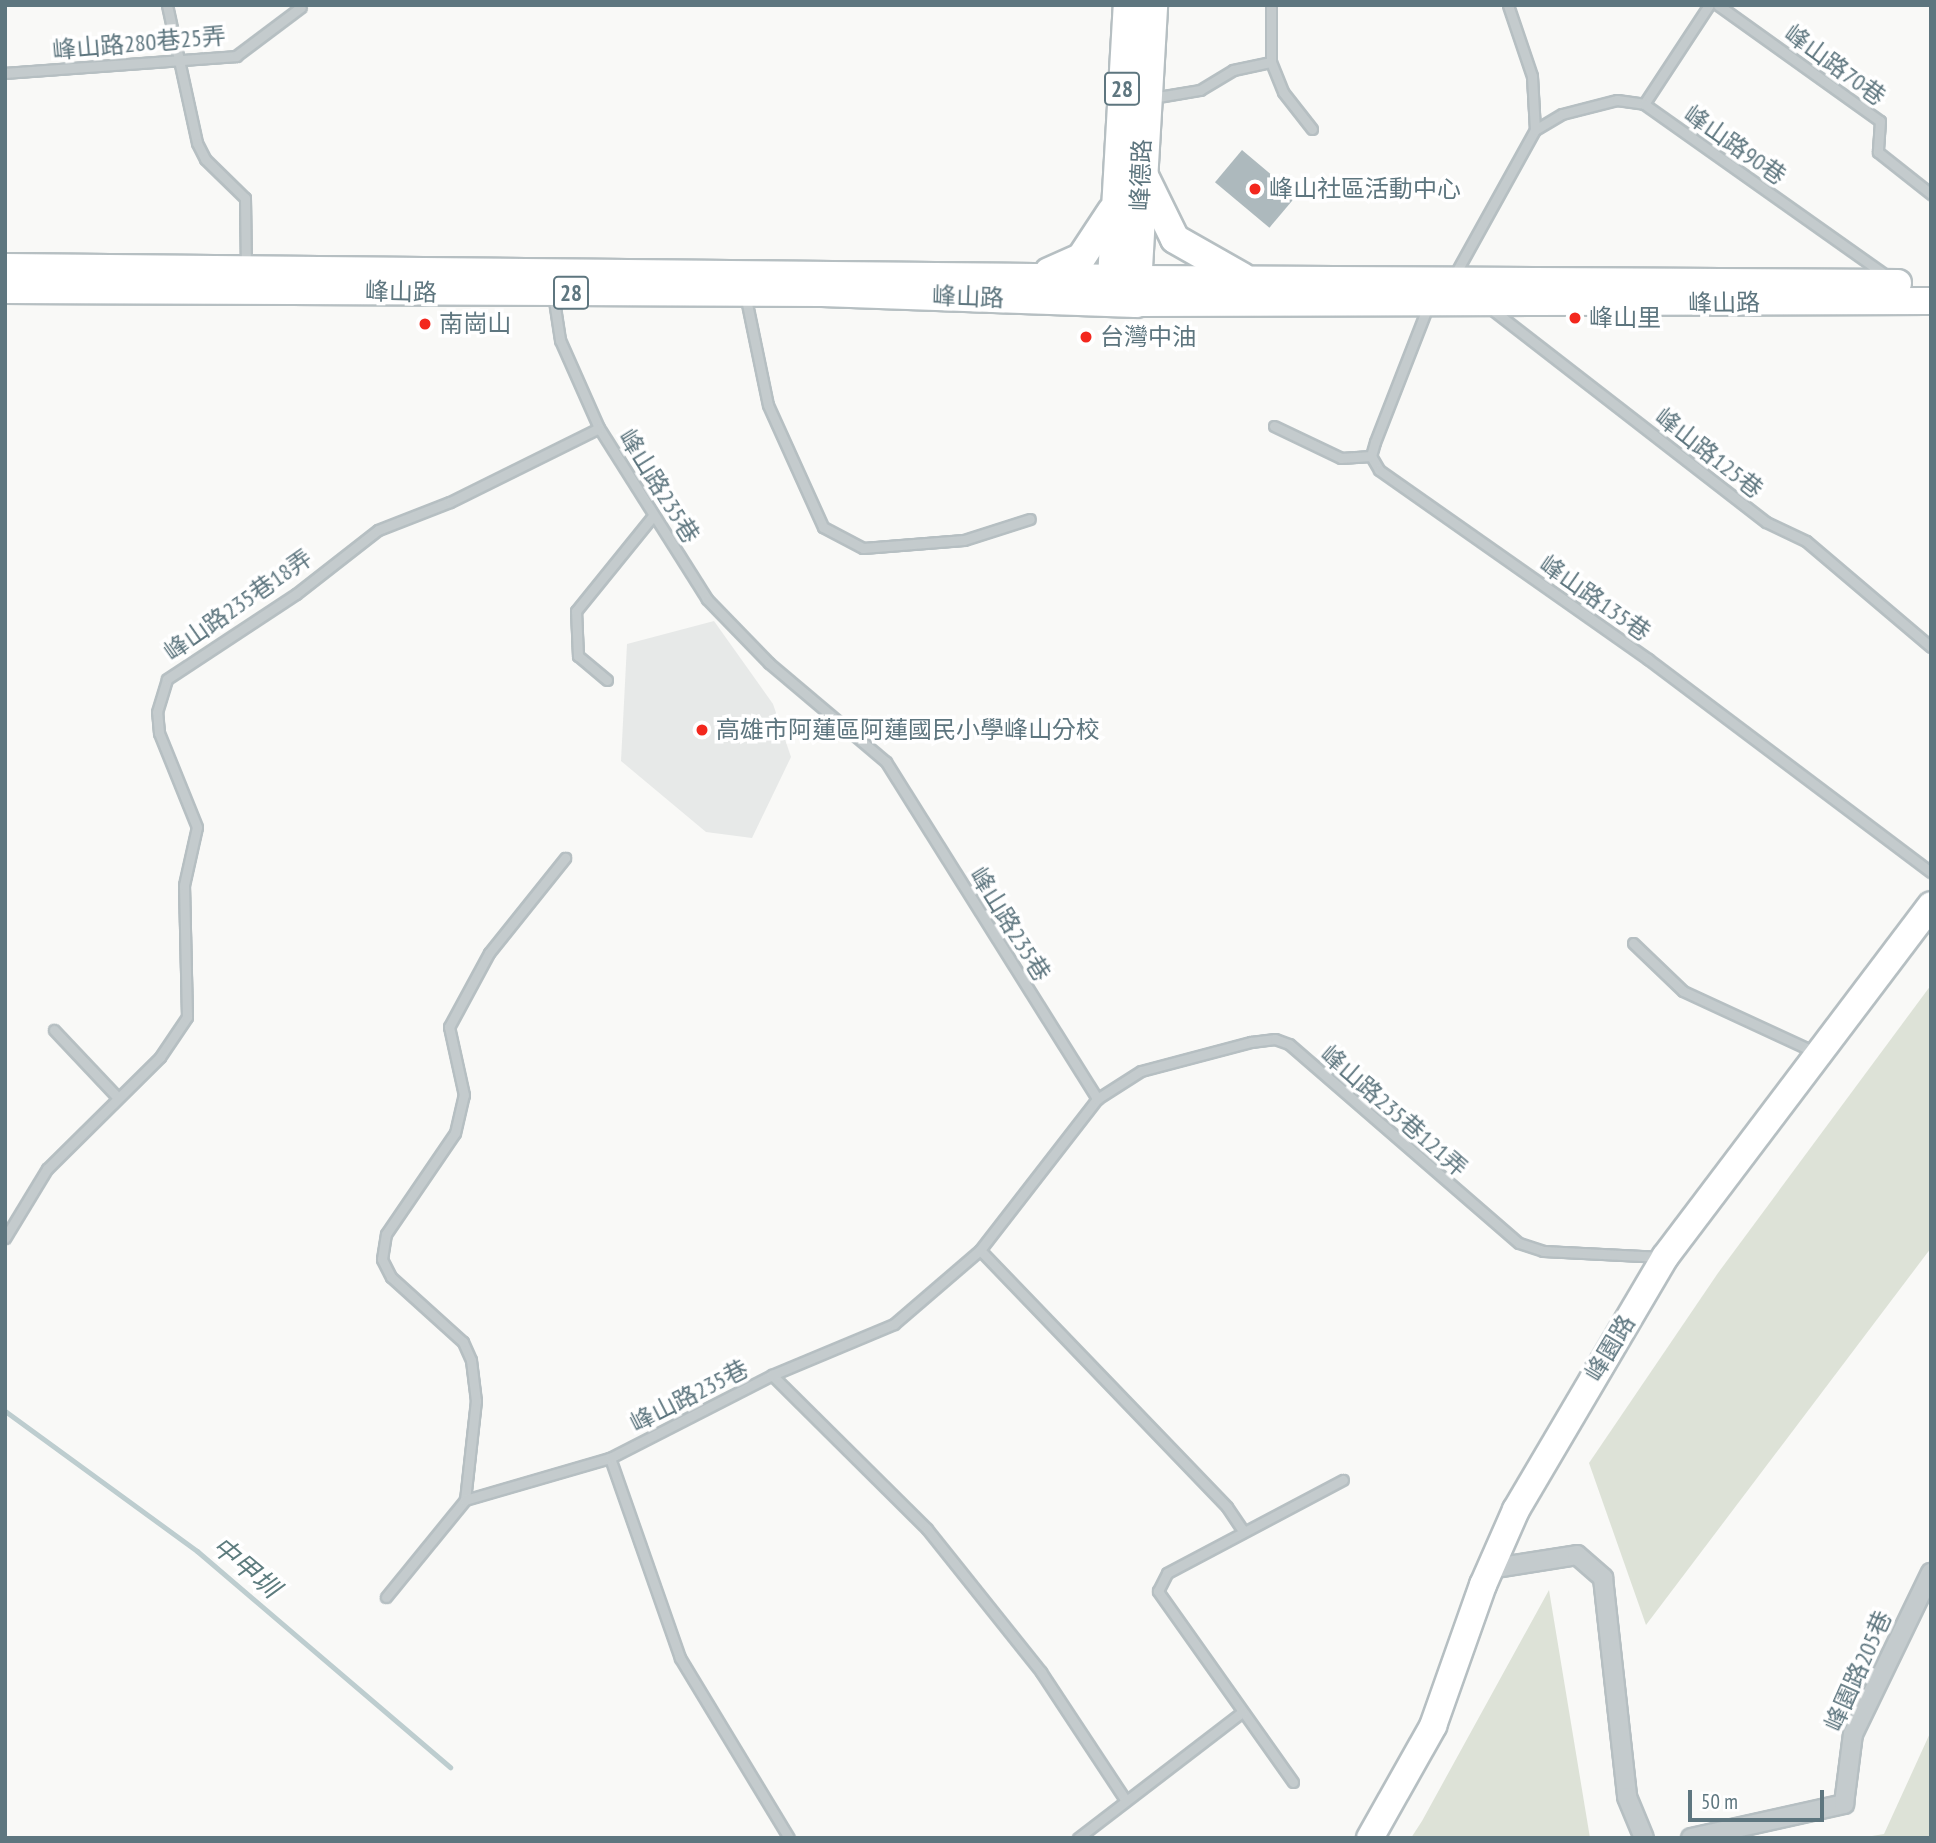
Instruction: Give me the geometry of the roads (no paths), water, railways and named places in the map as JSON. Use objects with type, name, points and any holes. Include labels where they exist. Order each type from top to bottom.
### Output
[{"type":"main road","name":"峰德路","points":[[1124,290],[1131,173],[1128,5]]},
{"type":"main road","name":"峰德路","points":[[1131,173],[1144,100],[1153,5]]},
{"type":"main road","points":[[1040,276],[1081,258],[1097,241],[1110,221],[1131,173]]},
{"type":"main road","points":[[1131,173],[1175,239],[1242,277]]},
{"type":"main road","name":"峰山路","points":[[5,268],[246,280],[552,282],[1040,276],[1124,290]]},
{"type":"main road","name":"峰山路","points":[[5,289],[246,280]]},
{"type":"main road","name":"峰山路","points":[[552,282],[744,292],[1124,290]]},
{"type":"street","name":"峰山路","points":[[1124,290],[1242,277],[1453,277],[1481,290],[1931,301]]},
{"type":"street","name":"峰山路","points":[[1124,290],[1431,300],[1481,290],[1931,283]]},
{"type":"street","name":"峰園路","points":[[1370,1838],[1437,1716],[1489,1569],[1516,1510],[1665,1257],[1931,905]]},
{"type":"street","points":[[1489,1569],[1577,1555],[1602,1578],[1627,1797],[1644,1838]]},
{"type":"street","name":"峰園路205巷","points":[[1691,1838],[1844,1804],[1853,1734],[1931,1573]]},
{"type":"lane","points":[[167,5],[197,143],[205,159],[245,198],[246,280]]},
{"type":"lane","points":[[1271,5],[1271,62],[1283,92],[1312,129]]},
{"type":"lane","points":[[1508,5],[1532,76],[1535,130]]},
{"type":"lane","points":[[1453,277],[1535,130],[1562,114],[1617,100],[1644,104],[1709,5]]},
{"type":"lane","name":"峰山路70巷","points":[[1718,5],[1880,121],[1878,152],[1931,194]]},
{"type":"lane","name":"峰山路280巷25弄","points":[[5,73],[236,56],[301,7]]},
{"type":"lane","points":[[1144,100],[1200,90],[1233,70],[1271,62]]},
{"type":"lane","name":"峰山路90巷","points":[[1644,104],[1898,284]]},
{"type":"lane","name":"峰山路235巷","points":[[465,1500],[610,1458],[772,1375],[894,1324],[980,1250],[1097,1099],[886,762],[769,663],[707,599],[600,428],[560,340],[552,282]]},
{"type":"lane","name":"峰山路125巷","points":[[1481,290],[1766,522],[1806,541],[1931,647]]},
{"type":"lane","points":[[744,292],[768,405],[823,527],[863,548],[964,540],[1030,519]]},
{"type":"lane","points":[[1274,426],[1341,458],[1371,456],[1431,300]]},
{"type":"lane","name":"峰山路235巷18弄","points":[[5,1238],[47,1169],[177,1038],[190,989],[184,885],[197,827],[159,733],[157,712],[166,679],[296,594],[378,530],[450,502],[600,428]]},
{"type":"lane","name":"峰山路135巷","points":[[1371,456],[1380,470],[1648,659],[1931,872]]},
{"type":"lane","points":[[607,680],[578,656],[576,611],[653,516]]},
{"type":"lane","points":[[386,1597],[465,1500],[477,1401],[471,1360],[463,1342],[391,1277],[382,1259],[386,1234],[455,1133],[464,1095],[449,1027],[489,953],[565,858]]},
{"type":"lane","points":[[1633,943],[1683,991],[1818,1054]]},
{"type":"lane","points":[[54,1030],[118,1098]]},
{"type":"lane","name":"峰山路235巷121弄","points":[[1097,1099],[1141,1071],[1275,1039],[1289,1044],[1519,1243],[1543,1251],[1665,1257]]},
{"type":"lane","points":[[980,1250],[1227,1507],[1242,1529]]},
{"type":"lane","points":[[772,1375],[927,1529],[1041,1672],[1126,1801]]},
{"type":"lane","name":"峰山路235巷","points":[[610,1458],[680,1658],[789,1838]]},
{"type":"lane","points":[[1293,1782],[1158,1591],[1167,1573],[1242,1529],[1298,1508],[1343,1480]]},
{"type":"lane","points":[[1078,1838],[1242,1712]]},
{"type":"waterway","name":"中甲圳","points":[[5,1411],[197,1551],[450,1767]]},
{"type":"place","name":"峰山社區活動中心","points":[[1255,189]]},
{"type":"place","name":"峰山里","points":[[1575,318]]},
{"type":"place","name":"南崗山","points":[[425,324]]},
{"type":"place","name":"台灣中油","points":[[1086,337]]},
{"type":"place","name":"高雄市阿蓮區阿蓮國民小學峰山分校","points":[[702,730]]}]
